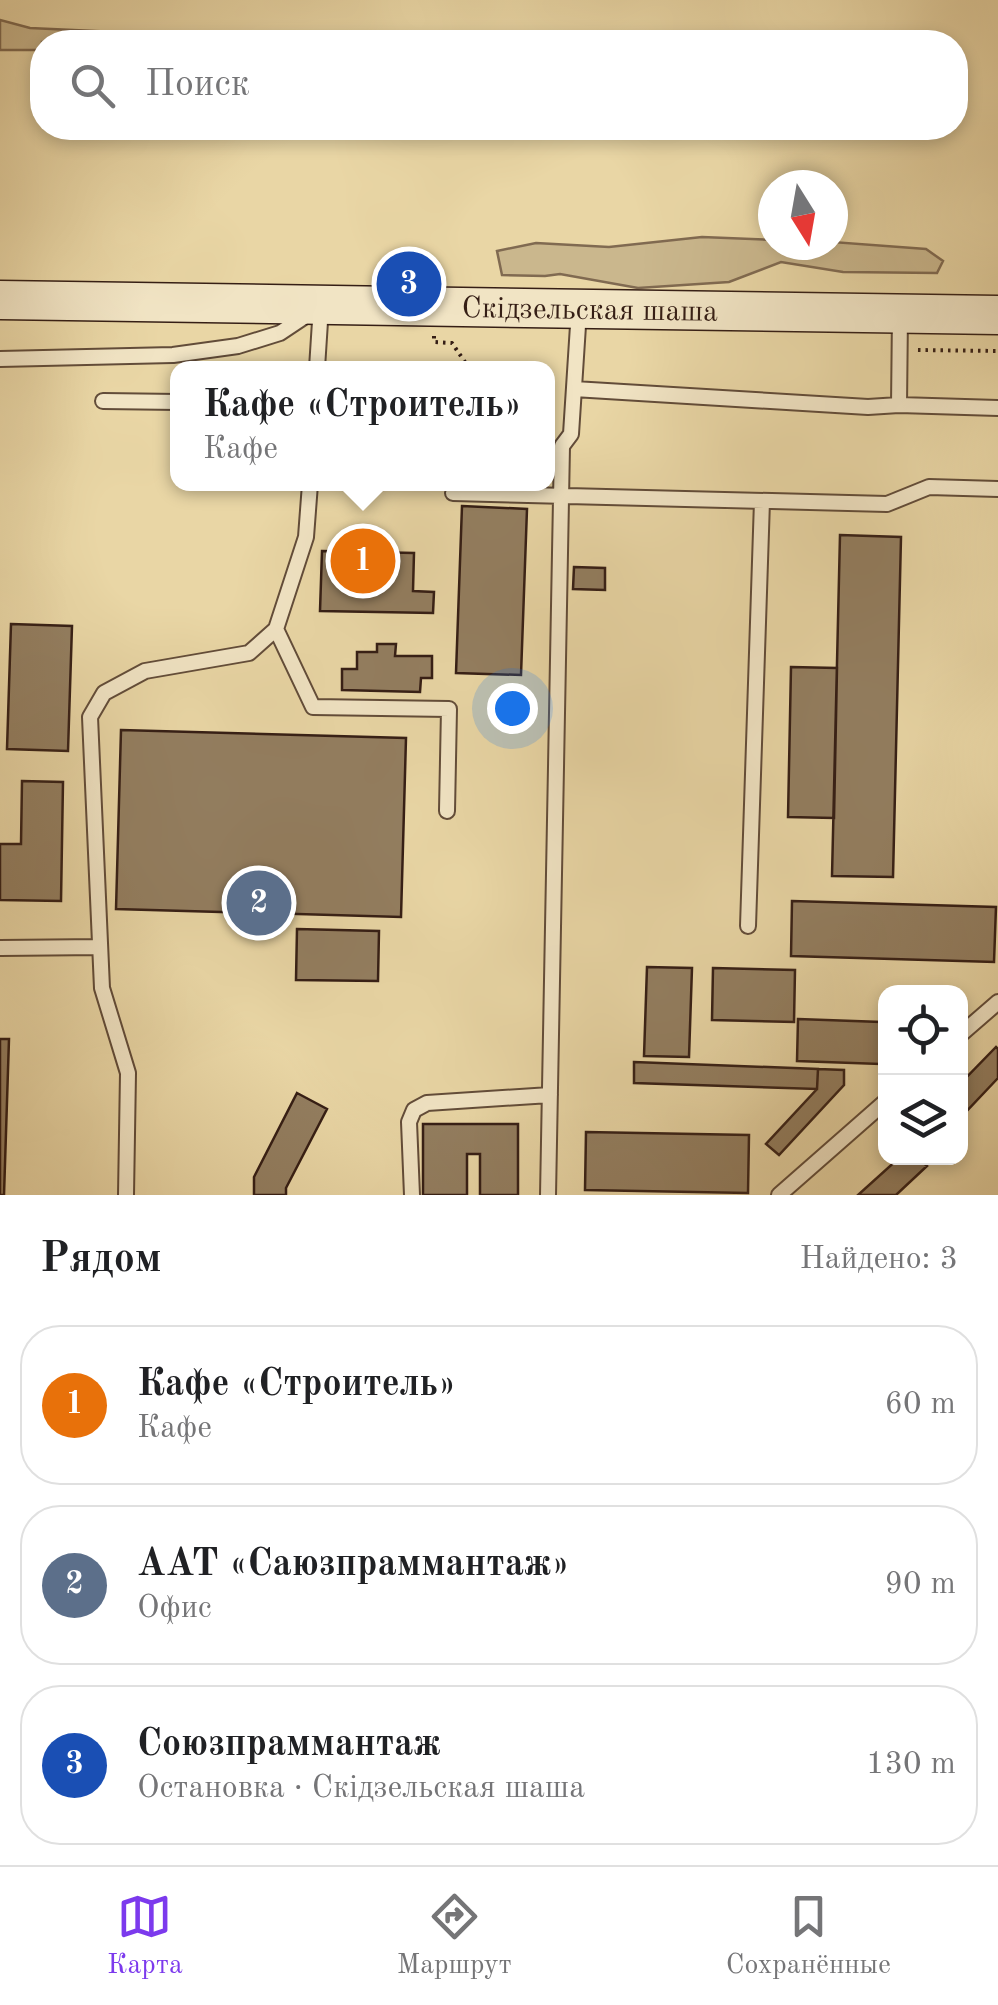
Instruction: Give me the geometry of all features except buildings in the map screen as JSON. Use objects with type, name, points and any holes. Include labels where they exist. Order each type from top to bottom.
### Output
[{"type":"street","name":"Скідзельская шаша","points":[[0,300],[580,309],[899,332],[998,315]]},
{"type":"lane","points":[[0,359],[173,356],[238,346],[280,333],[321,306]]},
{"type":"lane","points":[[317,361],[321,306]]},
{"type":"lane","points":[[548,1195],[562,446],[571,434],[580,309]]},
{"type":"lane","points":[[899,332],[899,405]]},
{"type":"lane","points":[[574,389],[868,407],[998,408]]},
{"type":"lane","points":[[103,401],[170,402]]},
{"type":"lane","points":[[453,493],[887,504],[929,486],[998,489]]},
{"type":"lane","points":[[126,1195],[128,1072],[102,988],[90,717],[104,693],[145,671],[249,654],[276,629],[306,537],[309,491]]},
{"type":"lane","points":[[748,926],[762,501]]},
{"type":"lane","points":[[276,629],[313,707],[449,709],[448,811]]},
{"type":"lane","points":[[0,948],[100,948]]},
{"type":"lane","points":[[968,1028],[998,1002]]},
{"type":"lane","points":[[412,1195],[409,1122],[414,1110],[427,1104],[550,1095]]},
{"type":"lane","points":[[779,1195],[878,1108]]},
{"type":"path","points":[[899,332],[998,351]]},
{"type":"shaded area","points":[[0,20],[30,28],[73,30],[30,30],[30,50],[0,50]]},
{"type":"shaded area","points":[[702,237],[758,239],[758,260],[848,260],[848,243],[926,249],[943,261],[937,273],[843,272],[781,262],[729,282],[638,288],[560,274],[502,275],[497,251],[536,243],[609,247]]},
{"type":"place","name":"Союзпраммантаж","points":[[409,284]]},
{"type":"place","name":"Кафе «Строитель»","points":[[363,561]]},
{"type":"place","name":"ААТ «Саюзпраммантаж»","points":[[259,903]]}]
